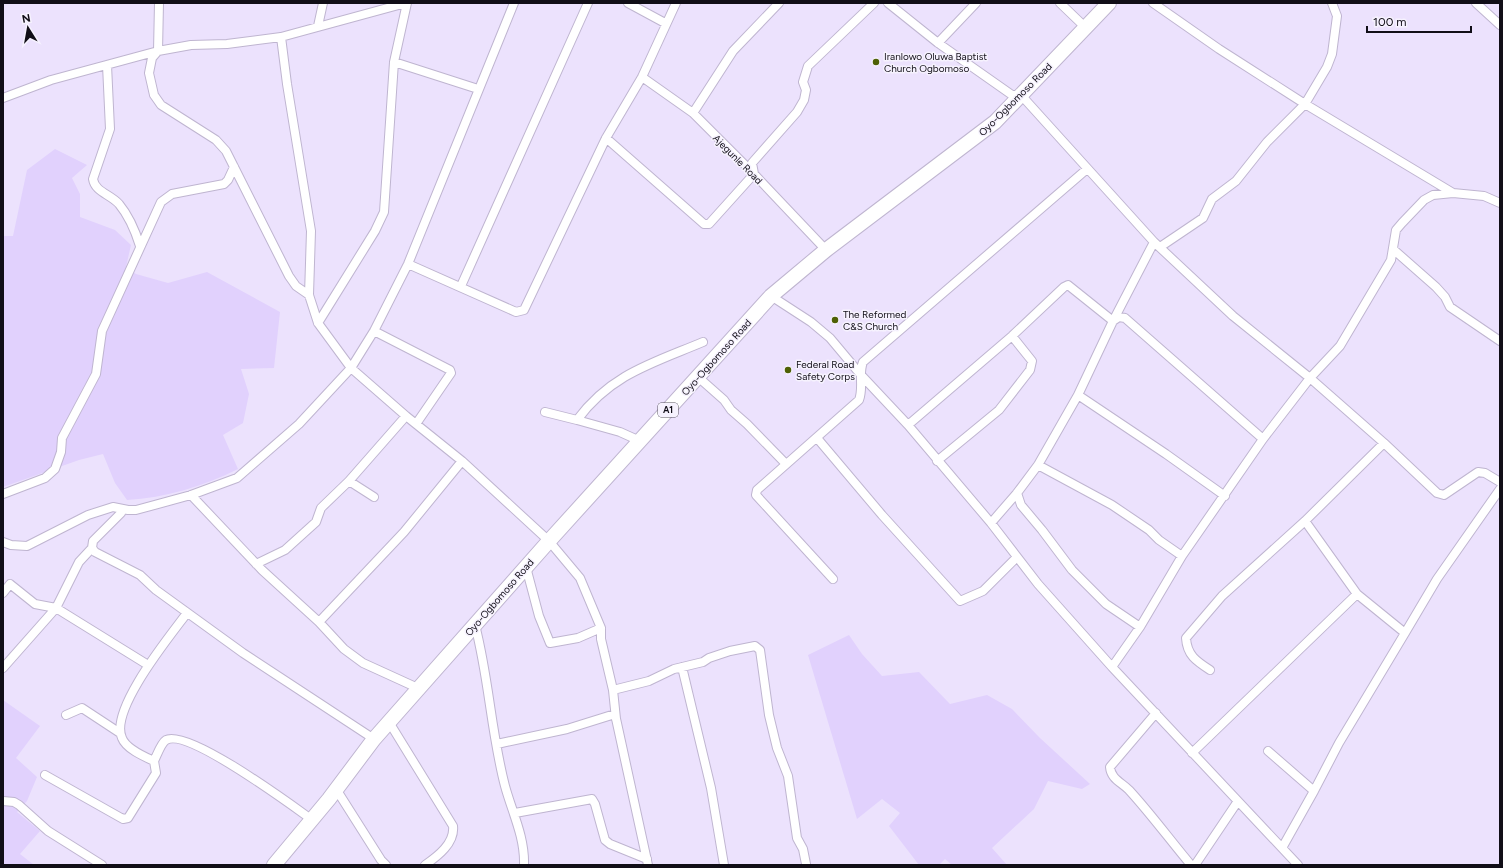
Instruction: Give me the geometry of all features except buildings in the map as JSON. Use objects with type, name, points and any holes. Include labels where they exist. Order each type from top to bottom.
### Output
[{"type":"highway","name":"Oyo-Ogbomoso Road","points":[[274,865],[311,819],[330,799],[374,739],[420,689],[475,624],[549,541],[771,296],[826,250],[978,136],[1021,95],[1109,3]]},
{"type":"street","points":[[159,3],[158,51],[152,58],[149,73],[154,95],[161,105],[216,140],[226,151],[289,276],[296,286],[309,295]]},
{"type":"street","points":[[318,26],[323,3]]},
{"type":"street","points":[[3,98],[51,80],[158,51],[190,45],[227,44],[281,37],[407,3],[394,62],[384,212],[375,232],[318,323]]},
{"type":"street","points":[[3,542],[11,545],[27,546],[88,515],[113,507],[136,510],[191,495],[237,478],[299,424],[351,368],[374,331],[408,264],[514,3]]},
{"type":"street","points":[[461,286],[588,3]]},
{"type":"street","points":[[628,3],[665,23]]},
{"type":"street","points":[[408,264],[461,286],[516,312],[524,310],[606,138],[642,77],[665,23],[676,3]]},
{"type":"street","points":[[693,113],[733,51],[779,3]]},
{"type":"street","points":[[606,138],[704,224],[709,224],[754,174],[752,163],[797,112],[804,100],[806,90],[803,82],[808,66],[874,3]]},
{"type":"street","points":[[888,3],[938,43],[1012,95],[1021,95],[1157,245],[1233,316],[1310,378],[1384,443],[1437,494],[1444,495],[1478,472],[1485,473],[1500,482]]},
{"type":"street","points":[[938,43],[976,3]]},
{"type":"street","points":[[1060,3],[1086,28]]},
{"type":"street","points":[[1153,3],[1219,49],[1305,104],[1453,193]]},
{"type":"street","points":[[991,523],[1017,493],[1038,464],[1078,395],[1113,321],[1157,245],[1202,218],[1212,199],[1236,181],[1267,142],[1305,104],[1327,67],[1332,54],[1336,16],[1332,3]]},
{"type":"street","points":[[1476,3],[1500,25]]},
{"type":"street","points":[[281,37],[287,84],[311,231],[309,295],[318,323],[351,368],[406,416],[462,461],[549,541],[580,578],[601,628],[601,639],[613,690],[616,720]]},
{"type":"street","points":[[394,62],[478,89]]},
{"type":"street","points":[[106,65],[110,129],[93,178],[96,188],[110,195],[128,217],[140,246]]},
{"type":"street","name":"Ajegunle Road","points":[[642,77],[693,113],[754,174],[826,250]]},
{"type":"street","points":[[3,494],[45,478],[55,469],[62,438],[96,374],[96,362],[102,331],[110,317],[114,301],[135,261],[140,246],[161,202],[165,197],[224,184],[228,180],[234,167]]},
{"type":"street","points":[[833,579],[756,495],[757,490],[818,438],[859,400],[862,392],[860,368],[863,362],[1087,168]]},
{"type":"street","points":[[1112,667],[1140,627],[1182,556],[1225,496],[1263,439],[1310,378],[1340,346],[1388,265],[1394,250],[1396,230],[1417,205],[1433,196],[1453,193],[1484,196],[1500,203]]},
{"type":"street","points":[[1394,250],[1436,287],[1445,297],[1450,307],[1500,341]]},
{"type":"street","points":[[908,425],[1012,336],[1064,287],[1068,285],[1113,321]]},
{"type":"street","points":[[771,296],[811,322],[830,338],[861,375],[908,425],[991,523],[1038,584],[1112,667],[1298,865]]},
{"type":"street","points":[[1113,321],[1119,317],[1125,318],[1263,439]]},
{"type":"street","points":[[374,331],[450,370],[451,373],[416,424]]},
{"type":"street","points":[[938,462],[999,410],[1030,370],[1032,361],[1012,336]]},
{"type":"street","points":[[577,420],[590,401],[611,384],[642,366],[703,342]]},
{"type":"street","points":[[698,377],[724,400],[731,410],[748,424],[786,464]]},
{"type":"street","points":[[1078,395],[1166,454],[1225,496]]},
{"type":"street","points":[[545,412],[620,432],[640,441]]},
{"type":"street","points":[[256,564],[284,550],[316,522],[321,508],[349,481],[406,416]]},
{"type":"street","points":[[818,438],[882,515],[960,601],[977,596],[983,592],[1017,557]]},
{"type":"street","points":[[1210,670],[1196,660],[1186,647],[1186,638],[1222,596],[1305,521],[1384,443]]},
{"type":"street","points":[[319,622],[404,532],[462,461]]},
{"type":"street","points":[[1038,464],[1112,504],[1150,530],[1159,540],[1182,556]]},
{"type":"street","points":[[349,481],[374,497]]},
{"type":"street","points":[[1282,848],[1339,743],[1437,579],[1500,489]]},
{"type":"street","points":[[1017,493],[1021,505],[1072,570],[1106,604],[1140,627]]},
{"type":"street","points":[[191,495],[256,564],[319,622],[344,649],[363,663],[420,689]]},
{"type":"street","points":[[122,509],[121,513],[92,541],[92,548],[95,552],[140,575],[156,590],[243,653],[374,739]]},
{"type":"street","points":[[1305,521],[1357,594],[1405,633]]},
{"type":"street","points":[[3,668],[56,608],[79,562],[92,548]]},
{"type":"street","points":[[526,567],[539,616],[550,644],[578,638],[601,628]]},
{"type":"street","points":[[3,593],[10,584],[35,604],[56,608],[148,665]]},
{"type":"street","points":[[1192,753],[1357,594]]},
{"type":"street","points":[[154,761],[129,747],[122,740],[120,733],[122,714],[148,665],[187,613]]},
{"type":"street","points":[[475,624],[484,657],[505,786],[515,813],[524,853],[524,865]]},
{"type":"street","points":[[613,690],[649,680],[682,667],[704,662],[709,658],[730,651],[755,646],[760,650],[769,715],[778,748],[788,776],[797,838],[803,849],[806,864]]},
{"type":"street","points":[[682,667],[711,788],[724,865]]},
{"type":"street","points":[[66,715],[82,708],[120,733]]},
{"type":"street","points":[[1156,713],[1110,767],[1110,771],[1113,778],[1122,784],[1143,806],[1191,865]]},
{"type":"street","points":[[497,744],[567,729],[615,714],[647,862]]},
{"type":"street","points":[[389,722],[453,826],[454,834],[448,844],[438,856],[425,865]]},
{"type":"street","points":[[44,776],[124,820],[128,818],[156,773],[154,761],[164,741],[167,739],[181,738],[237,767],[311,819]]},
{"type":"street","points":[[1268,751],[1314,791]]},
{"type":"street","points":[[336,789],[386,865]]},
{"type":"street","points":[[515,813],[592,799],[595,804],[605,840],[610,844],[647,862]]},
{"type":"street","points":[[3,801],[19,805],[48,831],[102,865]]},
{"type":"street","points":[[1195,865],[1238,801]]},
{"type":"shaded area","points":[[55,149],[87,165],[72,178],[80,194],[80,217],[115,230],[131,245],[126,267],[136,274],[168,283],[207,272],[280,312],[274,368],[241,369],[249,394],[243,423],[223,435],[238,469],[212,481],[170,494],[127,500],[115,483],[103,454],[79,460],[3,487],[3,236],[13,236],[27,170]]},
{"type":"shaded area","points":[[849,635],[862,654],[882,676],[919,672],[950,704],[987,695],[1012,709],[1040,738],[1090,784],[1082,789],[1048,781],[1034,809],[992,848],[1007,865],[952,865],[945,859],[939,865],[919,865],[889,826],[900,813],[882,799],[857,819],[808,655]]},
{"type":"shaded area","points":[[3,700],[40,726],[16,758],[37,777],[27,801],[17,812],[40,831],[20,854],[34,865],[3,865]]},
{"type":"place","name":"Iranlowo Oluwa Baptist Church Ogbomoso","points":[[876,62]]},
{"type":"place","name":"The Reformed C&S Church","points":[[835,320]]},
{"type":"place","name":"Federal Road Safety Corps","points":[[788,370]]}]
